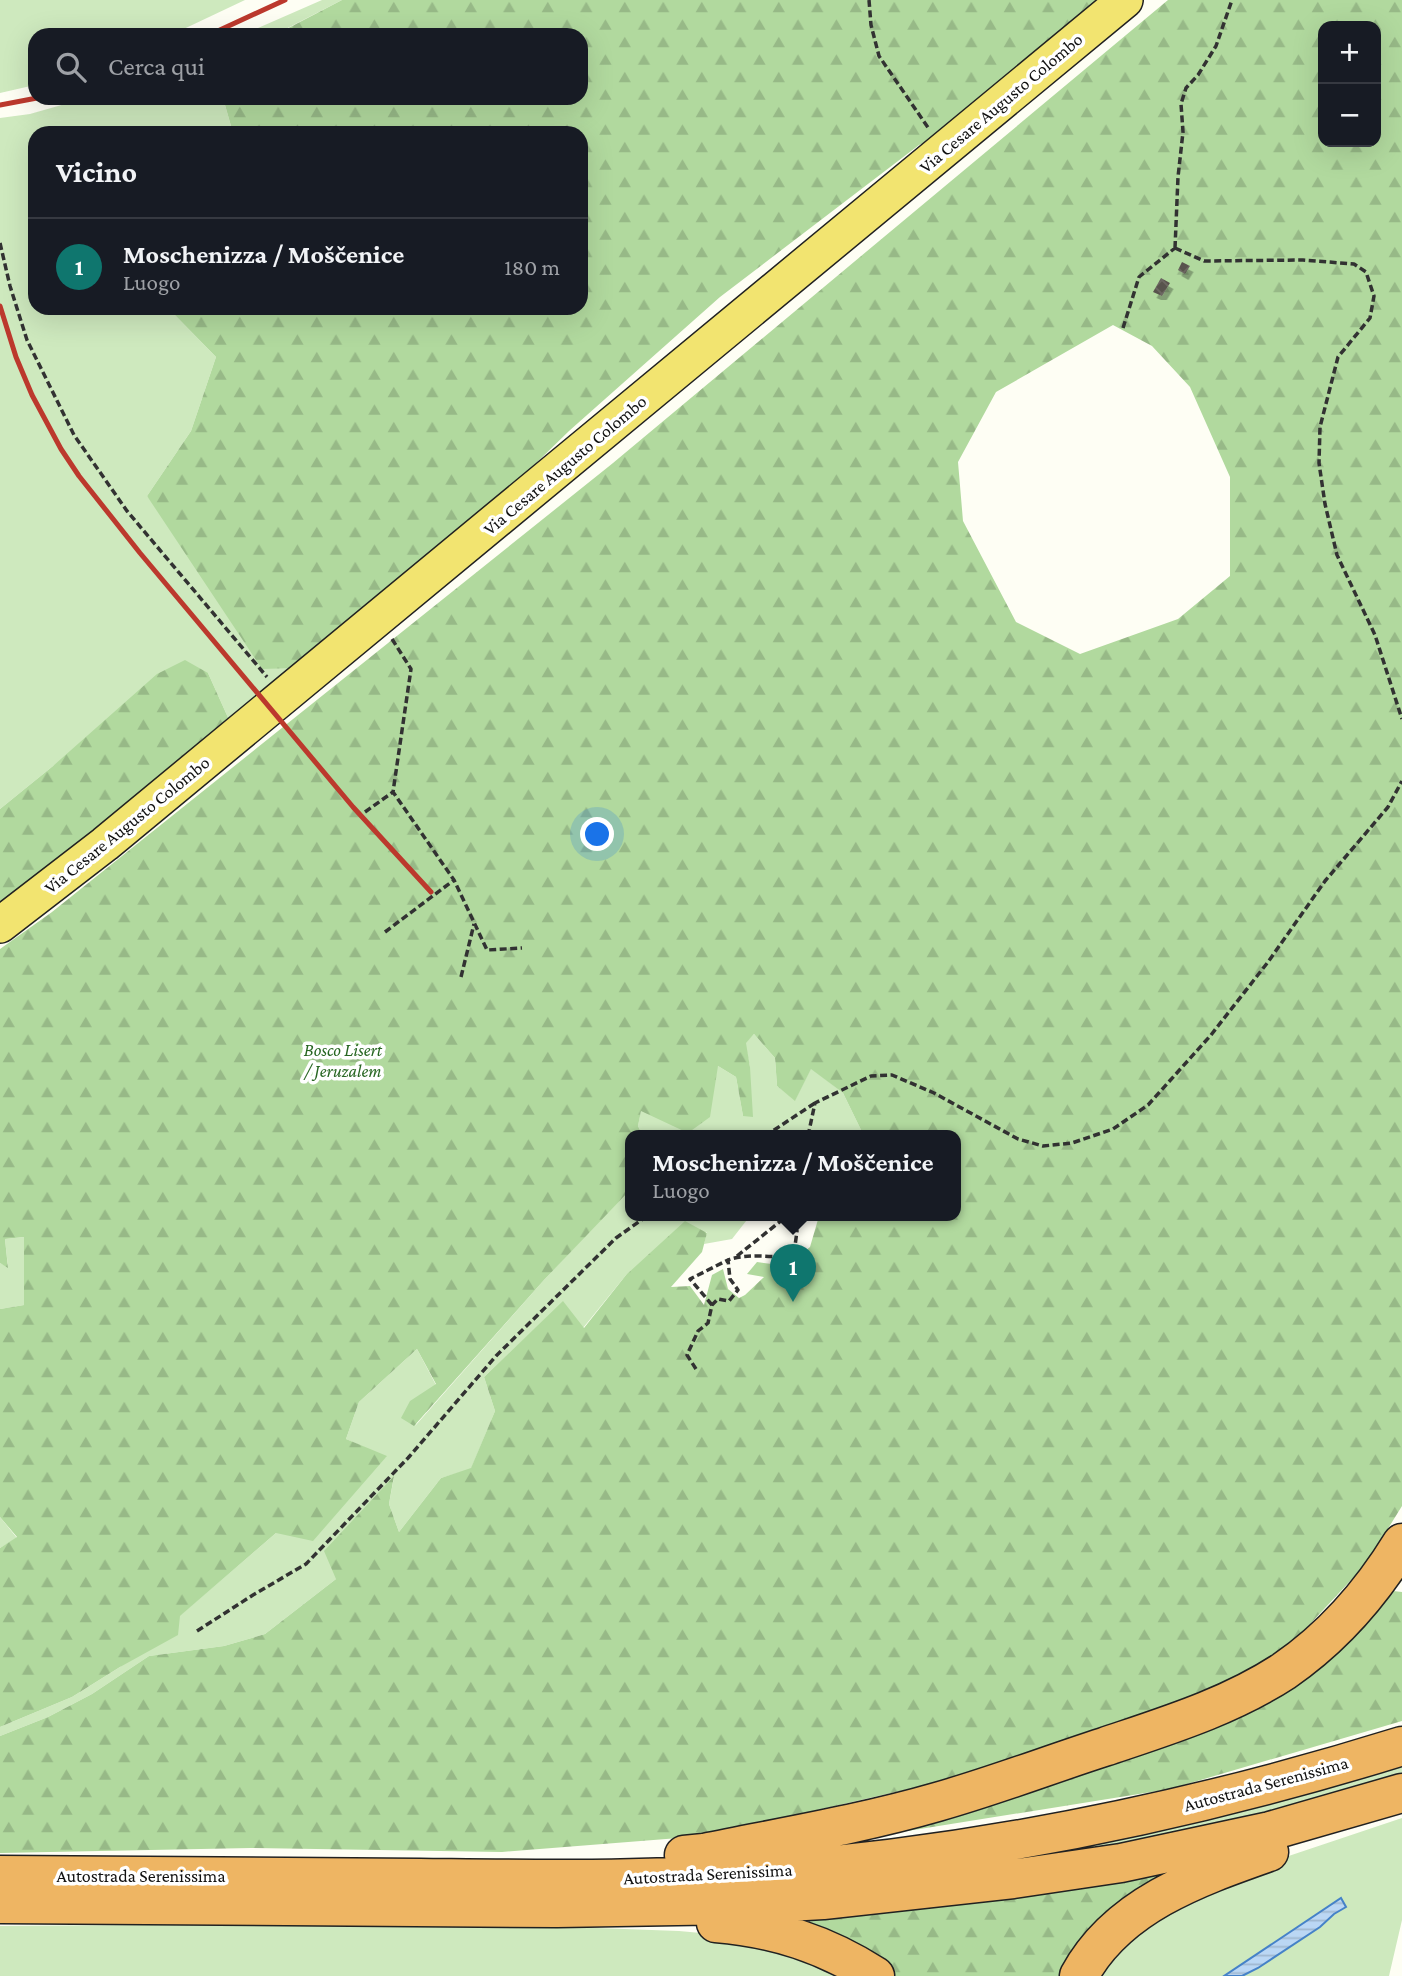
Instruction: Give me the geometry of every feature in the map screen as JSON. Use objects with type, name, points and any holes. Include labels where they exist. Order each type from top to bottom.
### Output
[{"type":"highway","points":[[419,1878],[531,1864],[704,1853],[884,1816],[987,1787],[1204,1712],[1241,1696],[1302,1656],[1338,1626],[1365,1595],[1402,1543]]},
{"type":"highway","name":"Autostrada Serenissima","points":[[0,1875],[646,1878],[782,1870],[895,1858],[1131,1819],[1328,1769],[1402,1746]]},
{"type":"highway","points":[[1079,1976],[1104,1941],[1132,1915],[1159,1898],[1214,1871],[1325,1832],[1378,1808],[1402,1793]]},
{"type":"highway","name":"Autostrada Serenissima","points":[[0,1904],[557,1908],[737,1905],[823,1900],[1013,1879],[1121,1863],[1256,1834],[1402,1793]]},
{"type":"highway","points":[[557,1908],[738,1925],[780,1932],[820,1947],[875,1976]]},
{"type":"main road","name":"Via Cesare Augusto Colombo","points":[[0,925],[105,844],[379,619],[1125,0]]},
{"type":"path","points":[[869,0],[871,25],[879,56],[921,119],[946,149]]},
{"type":"path","points":[[1123,328],[1139,277],[1175,248],[1183,132],[1181,104],[1186,88],[1198,75],[1216,46],[1232,0]]},
{"type":"path","points":[[0,243],[27,340],[74,435],[127,511],[284,697]]},
{"type":"path","points":[[1175,248],[1204,261],[1303,260],[1354,264],[1366,272],[1374,296],[1370,318],[1338,357],[1320,427],[1319,463],[1337,555],[1375,635],[1402,719]]},
{"type":"path","points":[[379,619],[411,669],[393,792],[454,880],[487,950],[522,948]]},
{"type":"path","points":[[774,1130],[815,1103],[871,1076],[892,1075],[934,1093],[1018,1139],[1043,1146],[1072,1143],[1113,1129],[1149,1105],[1211,1035],[1268,962],[1325,881],[1388,807],[1402,782]]},
{"type":"path","points":[[365,811],[393,792]]},
{"type":"path","points":[[385,932],[454,880]]},
{"type":"path","points":[[461,978],[474,922]]},
{"type":"path","points":[[809,1130],[815,1103]]},
{"type":"path","points":[[197,1631],[306,1564],[408,1458],[496,1356],[616,1238],[640,1221]]},
{"type":"path","points":[[712,1305],[690,1279],[737,1256],[782,1221]]},
{"type":"path","points":[[792,1221],[797,1231],[795,1246],[809,1278]]},
{"type":"path","points":[[737,1256],[787,1257],[802,1264]]},
{"type":"path","points":[[696,1369],[687,1354],[698,1331],[708,1322],[712,1305],[718,1299],[729,1301],[738,1290],[730,1279],[728,1260]]},
{"type":"path","points":[[800,1280],[791,1270],[802,1264]]},
{"type":"green space","points":[[0,0],[245,0],[186,28],[28,28],[28,87],[0,93]]},
{"type":"green space","points":[[322,0],[342,0],[288,28],[258,28]]},
{"type":"green space","points":[[342,0],[1100,0],[950,132],[919,145],[720,297],[569,431],[493,505],[294,668],[262,669],[147,496],[191,431],[216,357],[175,315],[588,315],[588,126],[231,126],[225,105],[588,105],[588,28],[288,28]]},
{"type":"green space","name":"Bosco Lisert / Jeruzalem","points":[[1168,0],[1402,0],[1402,1506],[1366,1564],[1283,1653],[1172,1712],[1022,1763],[704,1836],[502,1852],[251,1848],[0,1853],[0,1736],[48,1717],[92,1694],[149,1656],[224,1646],[265,1634],[336,1579],[324,1551],[394,1476],[389,1504],[399,1532],[441,1478],[471,1468],[495,1411],[484,1377],[563,1301],[584,1328],[626,1275],[685,1221],[707,1233],[702,1252],[671,1287],[690,1286],[704,1305],[712,1275],[723,1269],[728,1289],[739,1298],[745,1295],[764,1277],[747,1274],[757,1262],[787,1266],[810,1247],[818,1221],[961,1221],[961,1130],[861,1130],[843,1093],[811,1069],[795,1101],[777,1086],[775,1058],[754,1034],[746,1043],[753,1117],[743,1116],[736,1077],[718,1066],[710,1117],[692,1130],[682,1130],[641,1111],[638,1126],[640,1130],[625,1130],[625,1195],[544,1280],[414,1426],[401,1418],[410,1401],[436,1384],[417,1349],[359,1402],[346,1439],[387,1456],[313,1541],[276,1533],[180,1616],[178,1635],[72,1697],[0,1727],[0,1548],[17,1537],[0,1517],[0,1309],[24,1305],[24,1237],[5,1239],[8,1268],[0,1263],[0,949],[52,912],[613,463]],"holes":[[[1113,325],[1152,346],[1190,387],[1230,477],[1230,576],[1178,619],[1080,654],[1016,622],[963,521],[958,462],[996,392]]]},
{"type":"green space","points":[[62,105],[225,105],[231,126],[28,126],[28,315],[175,315],[216,357],[191,431],[147,496],[294,668],[230,722],[208,673],[53,766],[0,809],[0,118],[30,114]]},
{"type":"green space","points":[[185,660],[208,673],[230,722],[0,909],[0,809],[157,674]]},
{"type":"green space","points":[[754,1034],[775,1058],[777,1086],[795,1100],[811,1068],[843,1093],[861,1130],[640,1130],[638,1126],[641,1110],[718,1066],[736,1077],[743,1116],[750,1067],[745,1043]]},
{"type":"green space","points":[[625,1193],[625,1221],[746,1221],[732,1239],[704,1244],[707,1232],[626,1275],[583,1328],[563,1302],[484,1377],[495,1411],[471,1469],[441,1478],[399,1532],[389,1504],[394,1477],[336,1579],[265,1634],[224,1646],[149,1656],[92,1694],[48,1717],[0,1736],[0,1727],[72,1697],[120,1667],[276,1533],[386,1457],[346,1439],[359,1402],[417,1349],[436,1385],[415,1426]]},
{"type":"green space","points":[[24,1237],[24,1305],[0,1309],[0,1263],[8,1267],[5,1239]]},
{"type":"green space","points":[[0,1517],[17,1538],[0,1548]]},
{"type":"green space","points":[[1393,1591],[1402,1592],[1402,1721],[1170,1789],[845,1841],[1067,1777]]},
{"type":"green space","points":[[1402,1758],[1402,1775],[1276,1809],[1108,1848],[1068,1852],[1046,1850]]},
{"type":"green space","points":[[1402,1818],[1402,1920],[1389,1976],[1242,1976],[1320,1927],[1345,1907],[1302,1926],[1224,1976],[1092,1976],[1123,1937],[1226,1877]]},
{"type":"green space","points":[[1195,1865],[1068,1976],[893,1976],[808,1927],[809,1921],[815,1920]]},
{"type":"green space","points":[[463,1923],[679,1931],[766,1939],[855,1976],[0,1976],[0,1926]]},
{"type":"water","points":[[1341,1898],[1346,1907],[1320,1927],[1258,1968],[1242,1976],[1224,1976]]},
{"type":"building","points":[[1182,262],[1190,266],[1185,274],[1178,270]]},
{"type":"building","points":[[1161,278],[1170,283],[1162,296],[1153,292]]},
{"type":"railway","points":[[224,28],[285,0]]},
{"type":"railway","points":[[0,105],[28,100]]},
{"type":"railway","points":[[0,306],[16,357],[32,395],[79,476],[140,553],[353,807],[431,892]]},
{"type":"place","name":"Moschenizza / Moščenice","points":[[793,1302]]}]
